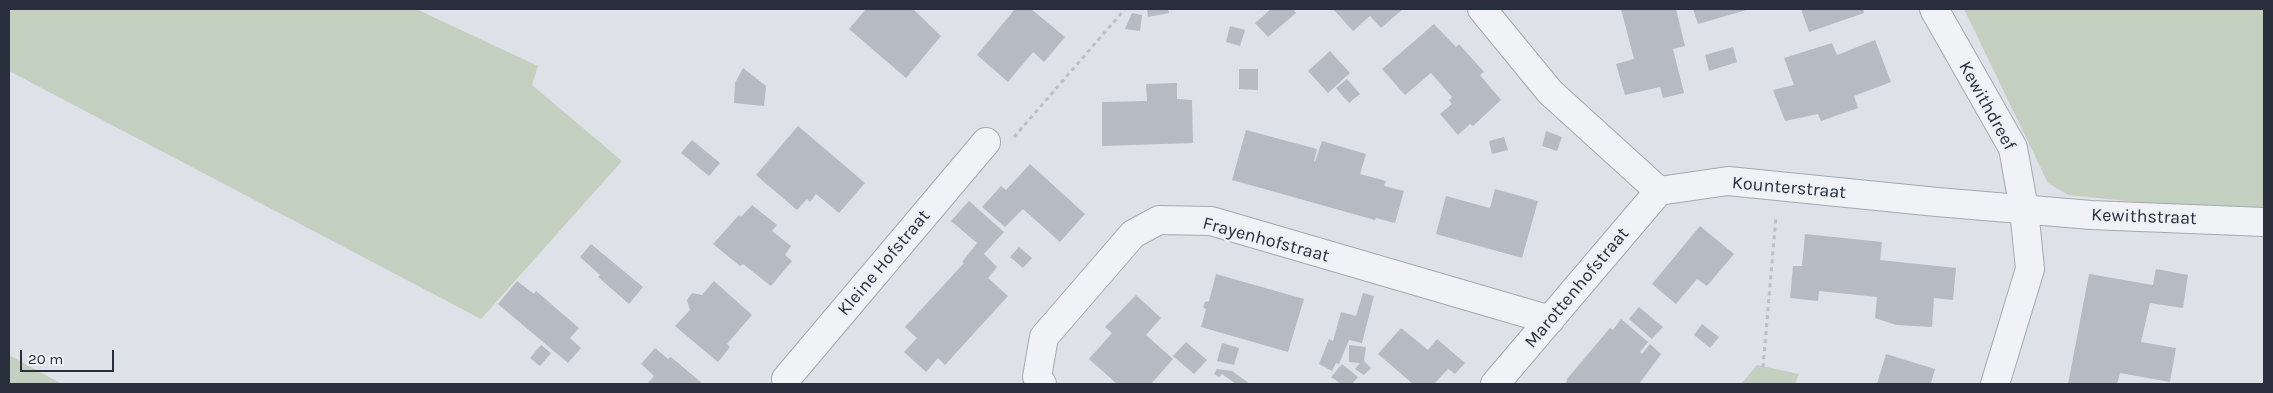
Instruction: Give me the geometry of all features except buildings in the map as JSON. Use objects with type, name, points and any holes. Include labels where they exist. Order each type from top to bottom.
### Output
[{"type":"street","points":[[1482,9],[1550,92],[1659,191]]},
{"type":"street","name":"Kewithdreef","points":[[1934,9],[2013,148],[2024,209],[2030,269],[1995,384]]},
{"type":"street","name":"Kleine Hofstraat","points":[[787,384],[786,379],[986,142]]},
{"type":"street","name":"Kounterstraat","points":[[1659,191],[1728,181],[2024,209]]},
{"type":"street","name":"Marottenhofstraat","points":[[1495,384],[1659,191]]},
{"type":"street","name":"Kewithstraat","points":[[2024,209],[2091,215],[2264,222]]},
{"type":"street","name":"Frayenhofstraat","points":[[1042,384],[1037,377],[1044,337],[1133,234],[1160,220],[1211,221],[1550,320]]},
{"type":"path","points":[[986,142],[1012,139],[1125,9]]},
{"type":"path","points":[[1763,367],[1779,186]]},
{"type":"green space","points":[[9,9],[416,9],[538,66],[532,85],[622,161],[481,319],[9,71]]},
{"type":"green space","points":[[1964,9],[2264,9],[2264,210],[2174,206],[2068,195],[2048,183]]},
{"type":"green space","points":[[9,355],[62,384],[9,384]]},
{"type":"green space","points":[[1757,365],[1799,374],[1795,384],[1741,384]]}]
